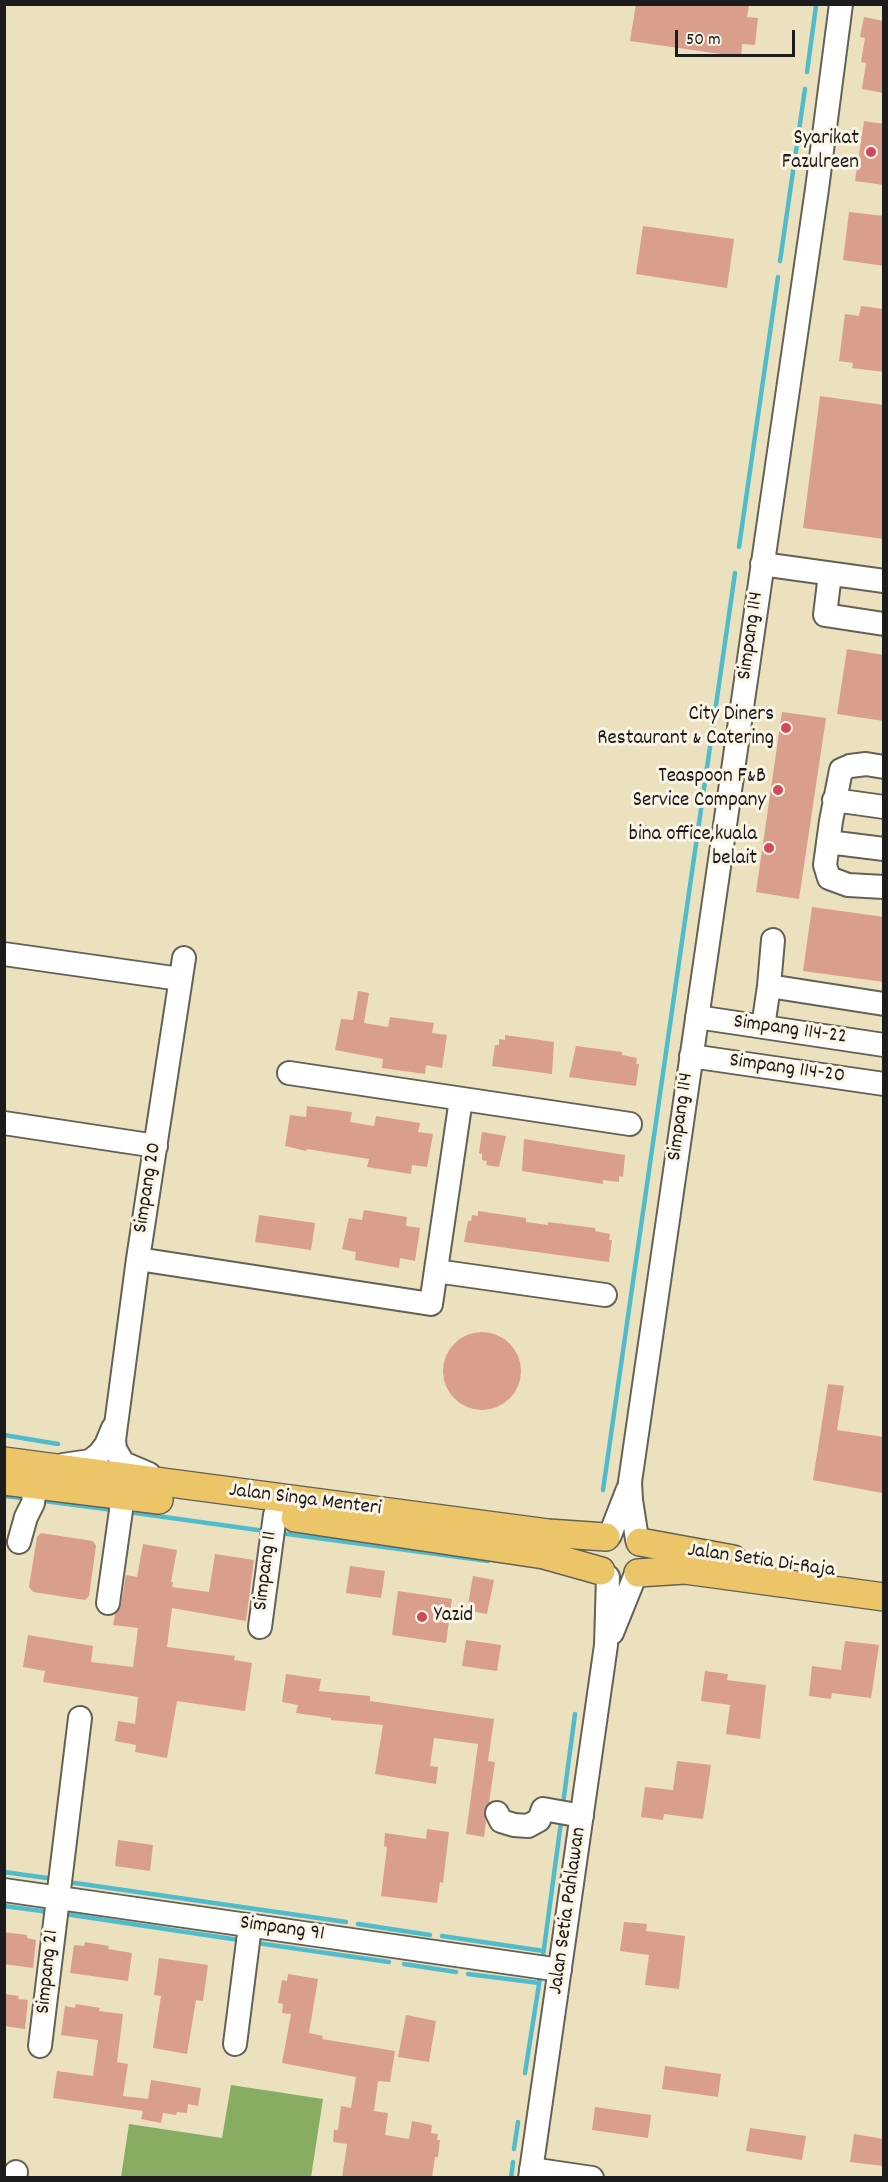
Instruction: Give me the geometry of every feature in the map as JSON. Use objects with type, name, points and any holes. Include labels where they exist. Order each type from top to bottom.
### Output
[{"type":"main road","name":"Jalan Singa Menteri","points":[[4,1461],[41,1476],[123,1496],[275,1515],[544,1555],[604,1574]]},
{"type":"main road","name":"Jalan Singa Menteri","points":[[4,1481],[41,1476],[184,1485],[548,1533],[608,1536]]},
{"type":"main road","points":[[624,1533],[638,1541],[645,1556],[643,1565],[636,1575],[622,1581],[604,1574],[597,1563],[596,1553],[599,1544],[608,1536],[624,1533]]},
{"type":"main road","name":"Jalan Setia Di-Raja","points":[[638,1541],[761,1563],[884,1580]]},
{"type":"main road","name":"Jalan Setia Di-Raja","points":[[636,1575],[685,1570],[884,1597]]},
{"type":"street","name":"Simpang 114","points":[[638,1541],[630,1482],[841,4]]},
{"type":"street","points":[[762,564],[884,581]]},
{"type":"street","points":[[830,574],[825,615],[884,624]]},
{"type":"street","points":[[884,767],[867,764],[850,766],[841,770],[834,800],[825,865],[829,878],[848,885],[884,887]]},
{"type":"street","points":[[834,800],[884,807]]},
{"type":"street","points":[[828,842],[884,849]]},
{"type":"street","points":[[763,1027],[773,940]]},
{"type":"street","name":"Simpang 20","points":[[4,954],[182,968],[116,1418]]},
{"type":"street","points":[[769,986],[884,1004]]},
{"type":"street","name":"Simpang 114-22","points":[[697,1017],[884,1045]]},
{"type":"street","name":"Simpang 114-20","points":[[691,1056],[884,1084]]},
{"type":"street","points":[[289,1073],[630,1124]]},
{"type":"street","points":[[138,1259],[431,1304],[461,1099]]},
{"type":"street","points":[[4,1123],[156,1146]]},
{"type":"street","points":[[436,1271],[605,1295]]},
{"type":"street","points":[[20,1542],[26,1517],[41,1476],[90,1461],[106,1445],[116,1418]]},
{"type":"street","points":[[116,1418],[115,1449],[123,1463],[142,1472],[184,1485]]},
{"type":"street","name":"Simpang 114","points":[[608,1536],[630,1482]]},
{"type":"street","points":[[108,1603],[123,1496]]},
{"type":"street","name":"Simpang 11","points":[[260,1627],[275,1515]]},
{"type":"street","name":"Jalan Setia Pahlawan","points":[[531,2173],[606,1645],[604,1574]]},
{"type":"street","name":"Jalan Setia Pahlawan","points":[[606,1645],[636,1575]]},
{"type":"street","name":"Simpang 21","points":[[40,2046],[80,1718]]},
{"type":"street","points":[[497,1813],[501,1821],[528,1826],[538,1820],[543,1809],[582,1816]]},
{"type":"street","name":"Simpang 91","points":[[4,1890],[560,1970]]},
{"type":"street","points":[[235,2044],[250,1926]]},
{"type":"street","points":[[531,2173],[592,2178]]},
{"type":"green space","points":[[231,2085],[323,2099],[311,2177],[121,2177],[129,2124],[222,2138]]},
{"type":"building","points":[[636,4],[749,6],[747,17],[758,18],[755,45],[742,44],[741,57],[630,41]]},
{"type":"building","points":[[864,17],[884,21],[884,93],[862,89],[866,63],[861,62],[865,38],[860,37]]},
{"type":"building","name":"Syarikat Fazulreen","points":[[864,121],[884,124],[884,185],[855,181]]},
{"type":"building","points":[[849,212],[884,216],[884,266],[843,260]]},
{"type":"building","points":[[643,226],[734,239],[727,288],[636,274]]},
{"type":"building","points":[[861,306],[884,309],[884,372],[852,368],[853,363],[839,361],[845,314],[859,316]]},
{"type":"building","points":[[820,396],[884,405],[884,539],[803,528]]},
{"type":"building","points":[[847,649],[884,655],[884,721],[837,714]]},
{"type":"building","points":[[782,712],[826,718],[799,899],[756,892]]},
{"type":"building","points":[[812,907],[884,917],[884,982],[803,971]]},
{"type":"building","points":[[358,991],[369,993],[364,1023],[388,1027],[390,1017],[434,1023],[432,1033],[447,1035],[442,1068],[426,1065],[425,1074],[382,1068],[383,1059],[335,1050],[341,1019],[353,1020]]},
{"type":"building","points":[[505,1035],[554,1042],[552,1074],[492,1066],[495,1045],[499,1045],[499,1039],[505,1040]]},
{"type":"building","points":[[576,1046],[622,1052],[622,1055],[637,1058],[636,1064],[639,1064],[636,1086],[569,1077]]},
{"type":"building","points":[[307,1106],[352,1112],[350,1122],[374,1126],[376,1116],[420,1123],[418,1132],[433,1134],[427,1167],[412,1165],[411,1174],[367,1167],[369,1159],[285,1146],[290,1115],[306,1117]]},
{"type":"building","points":[[482,1132],[506,1136],[499,1167],[486,1165],[487,1161],[482,1160],[482,1154],[479,1153]]},
{"type":"building","points":[[524,1139],[625,1155],[623,1177],[619,1176],[619,1182],[603,1180],[603,1184],[522,1171]]},
{"type":"building","points":[[364,1210],[407,1217],[406,1226],[420,1228],[415,1261],[400,1258],[399,1268],[355,1260],[356,1252],[342,1249],[349,1218],[362,1220]]},
{"type":"building","points":[[478,1211],[526,1218],[526,1222],[548,1225],[548,1222],[595,1228],[595,1231],[610,1234],[609,1240],[612,1240],[609,1262],[464,1242],[468,1221],[471,1221],[472,1215],[478,1216]]},
{"type":"building","points":[[259,1215],[315,1223],[311,1250],[255,1242]]},
{"type":"building","points":[[482,1332],[497,1335],[514,1349],[521,1371],[518,1386],[504,1403],[482,1410],[467,1407],[450,1393],[443,1371],[446,1356],[460,1339]]},
{"type":"building","points":[[828,1384],[844,1386],[837,1430],[884,1437],[882,1493],[813,1480]]},
{"type":"building","points":[[41,1533],[93,1541],[96,1546],[89,1596],[85,1600],[33,1592],[29,1587],[37,1537]]},
{"type":"building","points":[[143,1544],[177,1550],[172,1587],[209,1592],[215,1554],[254,1560],[246,1621],[172,1608],[167,1647],[235,1656],[234,1660],[252,1663],[245,1711],[177,1701],[167,1758],[135,1752],[136,1745],[115,1741],[118,1721],[135,1724],[138,1697],[43,1682],[45,1671],[23,1667],[28,1635],[93,1646],[91,1662],[133,1667],[138,1628],[113,1625],[115,1614],[121,1605],[126,1575],[137,1577]]},
{"type":"building","points":[[350,1566],[385,1571],[381,1598],[346,1593]]},
{"type":"building","points":[[473,1576],[494,1580],[487,1614],[467,1610]]},
{"type":"building","name":"Yazid","points":[[398,1591],[452,1599],[446,1643],[392,1635]]},
{"type":"building","points":[[466,1640],[501,1645],[497,1671],[462,1666]]},
{"type":"building","points":[[845,1641],[879,1645],[871,1698],[832,1693],[831,1699],[809,1696],[812,1666],[841,1670]]},
{"type":"building","points":[[705,1671],[728,1674],[727,1680],[766,1685],[760,1739],[726,1734],[730,1705],[701,1701]]},
{"type":"building","points":[[286,1674],[321,1679],[319,1691],[370,1696],[370,1701],[494,1719],[488,1761],[495,1762],[489,1802],[484,1812],[486,1822],[484,1837],[466,1834],[478,1744],[434,1738],[430,1766],[438,1767],[436,1784],[375,1774],[383,1725],[331,1720],[331,1718],[296,1713],[298,1705],[282,1702]]},
{"type":"building","points":[[677,1761],[711,1765],[703,1819],[664,1814],[663,1820],[641,1817],[645,1787],[673,1790]]},
{"type":"building","points":[[427,1829],[449,1832],[443,1883],[440,1882],[437,1903],[381,1896],[387,1847],[384,1846],[385,1833],[426,1839]]},
{"type":"building","points":[[118,1840],[153,1845],[150,1871],[115,1866]]},
{"type":"building","points":[[624,1922],[647,1924],[646,1931],[685,1936],[679,1989],[645,1985],[649,1955],[620,1951]]},
{"type":"building","points":[[4,1932],[27,1935],[27,1938],[36,1940],[33,1968],[4,1964]]},
{"type":"building","points":[[85,1942],[132,1953],[128,1981],[70,1973],[74,1945],[84,1946]]},
{"type":"building","points":[[159,1958],[208,1965],[203,2001],[196,2000],[187,2054],[153,2048],[161,1996],[154,1995]]},
{"type":"building","points":[[288,1974],[318,1979],[309,2033],[323,2036],[322,2039],[395,2051],[390,2082],[378,2081],[374,2111],[388,2113],[385,2135],[409,2139],[412,2121],[432,2125],[431,2133],[438,2134],[437,2140],[440,2140],[432,2178],[342,2178],[347,2144],[333,2142],[334,2130],[338,2130],[341,2106],[351,2108],[356,2077],[282,2063],[291,2014],[282,2013],[283,2004],[278,2003],[282,1980],[287,1981]]},
{"type":"building","points":[[4,1994],[28,2000],[25,2029],[4,2026]]},
{"type":"building","points":[[76,2004],[100,2008],[99,2011],[123,2014],[117,2062],[128,2064],[123,2096],[148,2099],[151,2080],[201,2088],[198,2106],[188,2104],[187,2113],[177,2112],[176,2115],[163,2113],[161,2123],[141,2119],[143,2111],[53,2098],[57,2071],[93,2076],[98,2040],[61,2035],[65,2006],[75,2008]]},
{"type":"building","points":[[406,2015],[436,2021],[429,2062],[398,2057]]},
{"type":"building","points":[[665,2066],[721,2074],[718,2097],[662,2089]]},
{"type":"building","points":[[595,2107],[651,2115],[648,2138],[592,2130]]},
{"type":"building","points":[[750,2128],[806,2136],[802,2160],[746,2151]]},
{"type":"building","points":[[854,2134],[884,2139],[884,2166],[850,2162]]},
{"type":"waterway","points":[[807,72],[816,6]]},
{"type":"waterway","points":[[780,261],[805,89]]},
{"type":"waterway","points":[[739,547],[778,277]]},
{"type":"waterway","points":[[603,1490],[735,573]]},
{"type":"waterway","points":[[4,1435],[58,1444]]},
{"type":"waterway","points":[[4,1496],[23,1498]]},
{"type":"waterway","points":[[44,1501],[113,1510]]},
{"type":"waterway","points":[[128,1512],[265,1531]]},
{"type":"waterway","points":[[280,1533],[488,1561]]},
{"type":"waterway","points":[[563,1804],[575,1714]]},
{"type":"waterway","points":[[543,1956],[561,1822]]},
{"type":"waterway","points":[[4,1872],[47,1878]]},
{"type":"waterway","points":[[68,1882],[346,1922]]},
{"type":"waterway","points":[[4,1906],[49,1912]]},
{"type":"waterway","points":[[65,1914],[239,1940]]},
{"type":"waterway","points":[[358,1924],[430,1935]]},
{"type":"waterway","points":[[442,1936],[544,1951]]},
{"type":"waterway","points":[[257,1943],[389,1962]]},
{"type":"waterway","points":[[404,1964],[456,1972]]},
{"type":"waterway","points":[[468,1974],[539,1983]]},
{"type":"waterway","points":[[525,2073],[540,1978]]},
{"type":"waterway","points":[[514,2149],[518,2122]]},
{"type":"waterway","points":[[511,2178],[513,2162]]},
{"type":"place","name":"Syarikat Fazulreen","points":[[871,152]]},
{"type":"place","name":"City Diners Restaurant & Catering","points":[[786,728]]},
{"type":"place","name":"Teaspoon F&B Service Company","points":[[778,790]]},
{"type":"place","name":"bina office,kuala belait","points":[[769,848]]},
{"type":"place","name":"Yazid","points":[[422,1617]]}]
